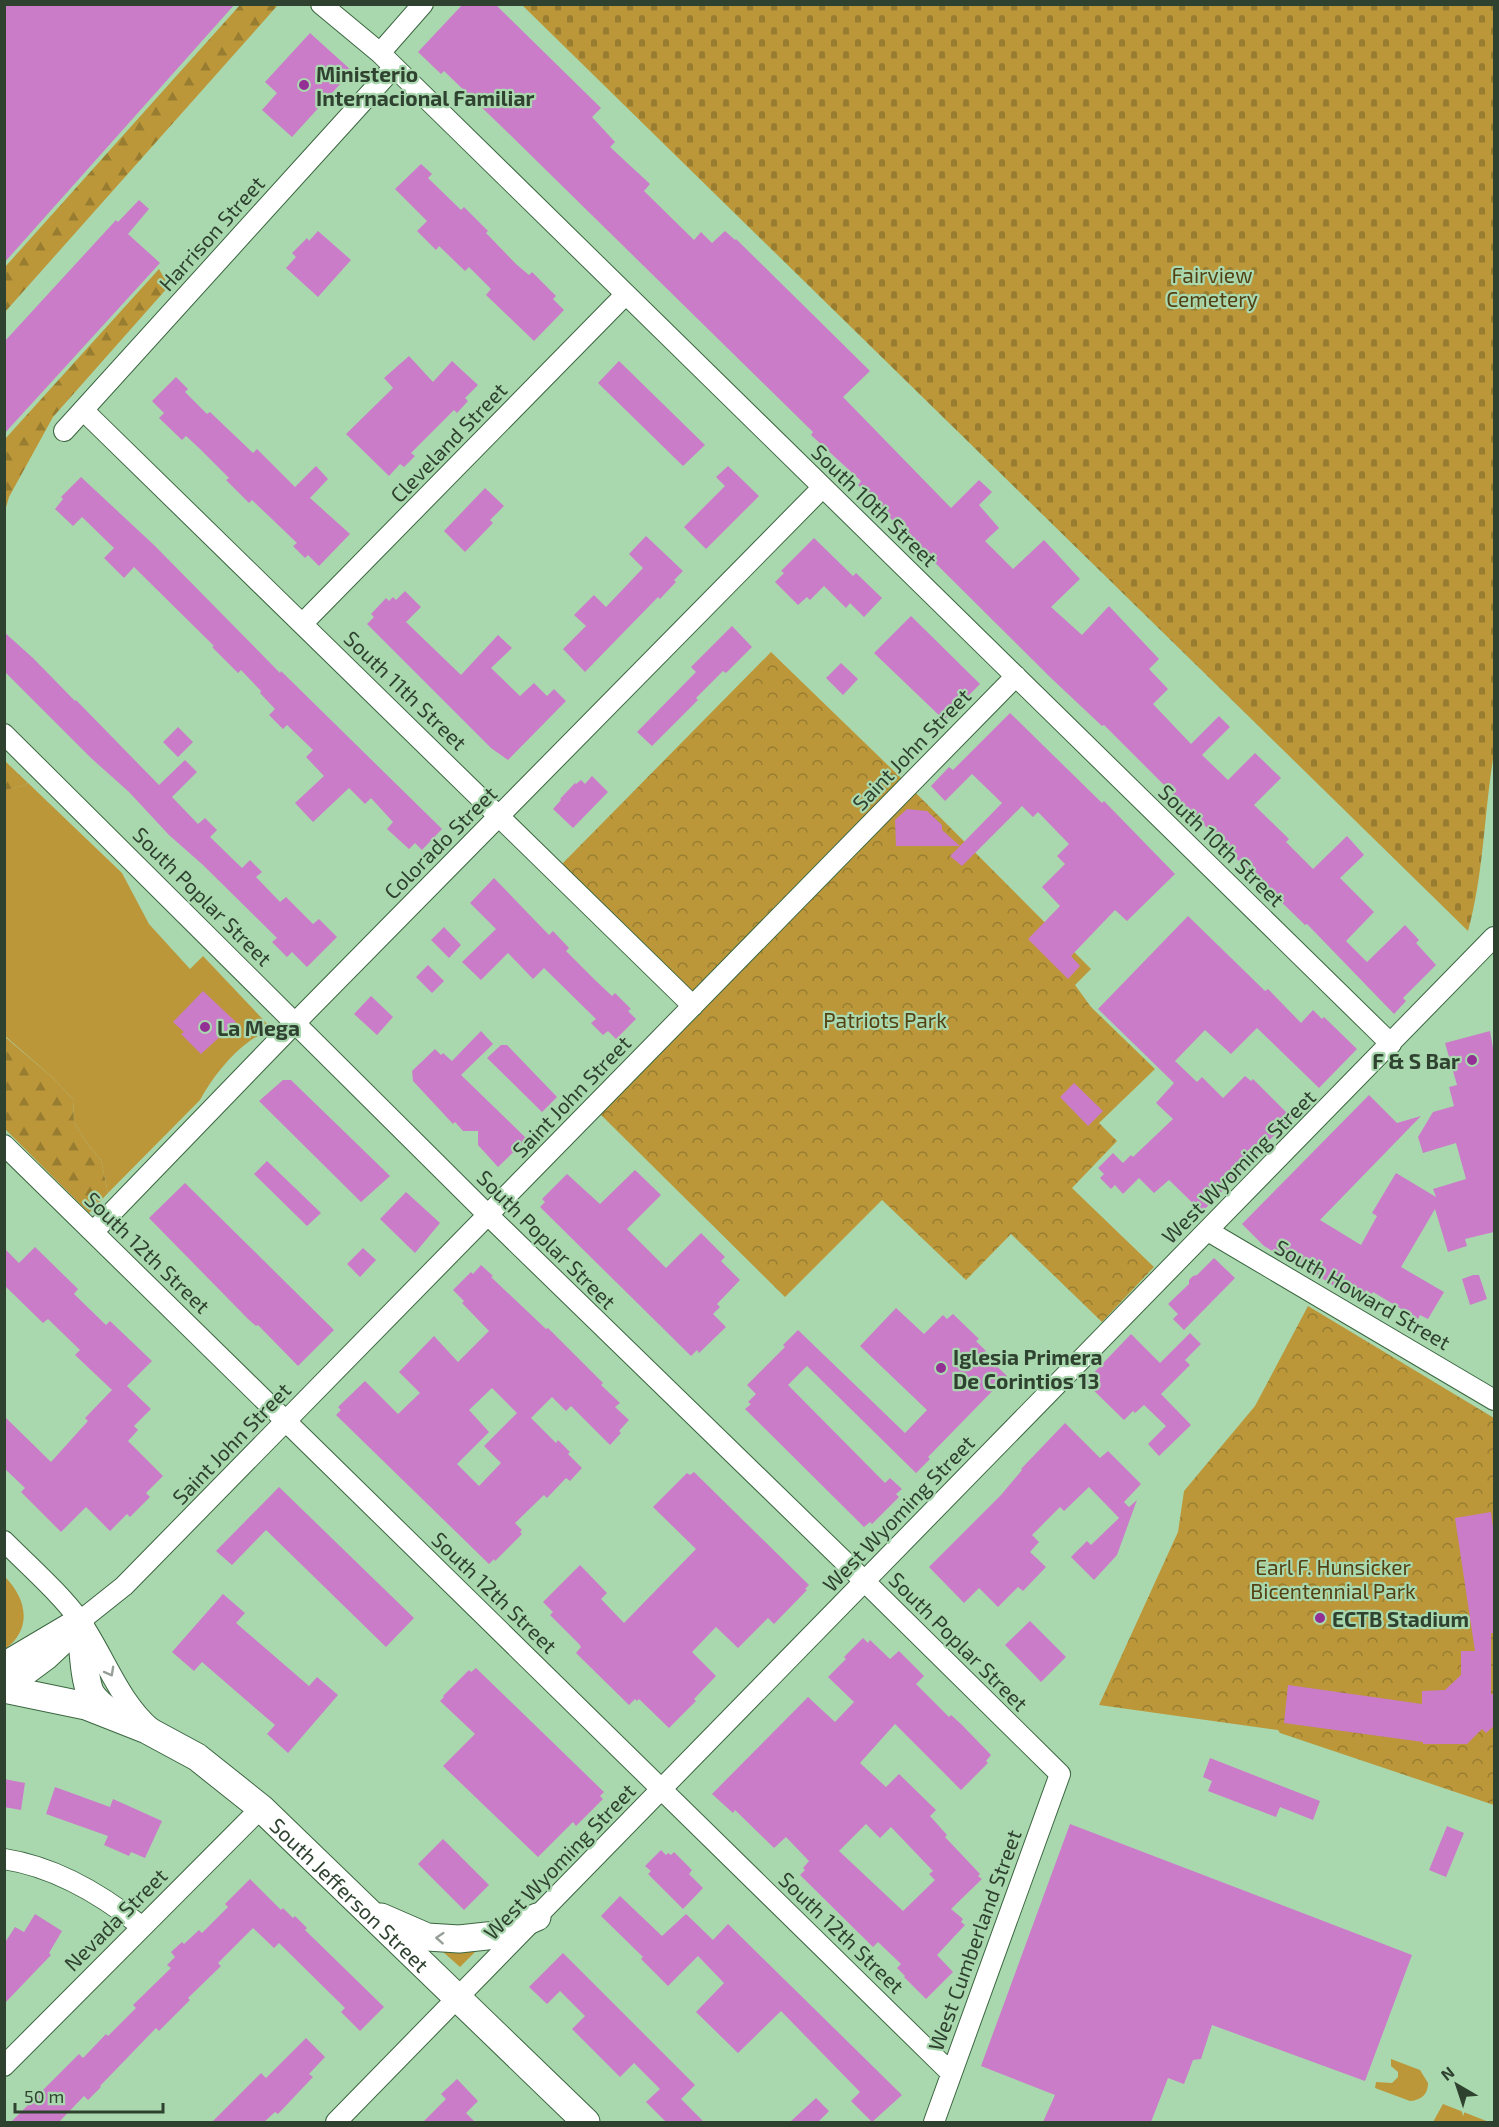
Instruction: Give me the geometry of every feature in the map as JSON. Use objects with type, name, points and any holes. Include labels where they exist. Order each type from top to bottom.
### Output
[{"type":"main road","points":[[4,1666],[81,1621],[87,1682],[96,1701],[115,1717]]},
{"type":"main road","name":"South Jefferson Street","points":[[4,1689],[86,1706],[147,1730],[197,1757],[261,1808],[456,1999],[586,2122]]},
{"type":"main road","points":[[366,1911],[426,1937],[459,1939],[496,1935],[537,1917]]},
{"type":"street","name":"South 10th Street","points":[[321,4],[380,52],[1392,1044]]},
{"type":"street","points":[[380,52],[423,4]]},
{"type":"street","name":"Harrison Street","points":[[64,431],[394,67]]},
{"type":"street","name":"Cleveland Street","points":[[303,623],[626,294]]},
{"type":"street","name":"South 11th Street","points":[[83,410],[693,1005]]},
{"type":"street","name":"Colorado Street","points":[[93,1232],[296,1022],[823,487]]},
{"type":"street","name":"Saint John Street","points":[[4,1689],[48,1659],[64,1644],[81,1621],[124,1586],[1016,676]]},
{"type":"street","name":"South Poplar Street","points":[[4,734],[488,1215],[1060,1774]]},
{"type":"street","name":"West Wyoming Street","points":[[336,2122],[1392,1044],[1494,937]]},
{"type":"street","name":"South 12th Street","points":[[4,1145],[951,2073]]},
{"type":"street","name":"South Howard Street","points":[[1208,1231],[1494,1400]]},
{"type":"street","points":[[4,1542],[81,1621],[117,1685],[135,1711],[145,1723],[166,1740]]},
{"type":"street","name":"West Cumberland Street","points":[[934,2122],[1060,1774]]},
{"type":"street","name":"Nevada Street","points":[[4,2066],[261,1808]]},
{"type":"street","points":[[4,1858],[46,1869],[80,1884],[112,1903],[141,1926]]},
{"type":"green space","points":[[240,5],[277,6],[5,312],[5,267]]},
{"type":"green space","name":"Fairview Cemetery","points":[[522,5],[1494,5],[1494,753],[1481,865],[1468,931]]},
{"type":"green space","points":[[159,269],[169,286],[53,417],[9,497],[5,511],[5,439]]},
{"type":"green space","name":"Patriots Park","points":[[771,652],[898,775],[1091,969],[1075,985],[1091,1007],[1155,1069],[1099,1123],[1117,1141],[1072,1188],[1154,1267],[1102,1322],[1011,1234],[966,1280],[882,1200],[785,1297],[599,1113],[704,1008],[561,865]]},
{"type":"green space","points":[[5,761],[27,782],[26,785],[5,790]]},
{"type":"green space","points":[[27,782],[122,873],[149,924],[190,969],[203,956],[272,1029],[251,1040],[229,1060],[210,1083],[200,1100],[108,1193],[101,1160],[86,1142],[74,1122],[73,1099],[51,1076],[5,1036],[4,790],[26,785]]},
{"type":"green space","points":[[4,1036],[51,1076],[73,1099],[74,1122],[86,1142],[101,1160],[108,1193],[89,1213],[5,1129]]},
{"type":"green space","name":"Earl F. Hunsicker Bicentennial Park","points":[[1308,1306],[1494,1418],[1494,1805],[1280,1733],[1278,1730],[1099,1705],[1178,1532],[1184,1491],[1255,1406]]},
{"type":"green space","points":[[4,1576],[18,1594],[24,1613],[20,1632],[5,1649]]},
{"type":"green space","points":[[477,1950],[460,1967],[442,1951]]},
{"type":"green space","points":[[1391,2059],[1420,2070],[1428,2083],[1424,2096],[1410,2101],[1375,2088],[1376,2082],[1392,2083],[1398,2077],[1398,2072],[1391,2066]]},
{"type":"green space","points":[[1443,2104],[1489,2122],[1433,2122]]},
{"type":"building","points":[[4,4],[235,4],[4,263]]},
{"type":"building","points":[[463,4],[495,4],[601,108],[592,117],[615,142],[610,147],[650,184],[644,191],[694,240],[701,232],[712,243],[725,231],[736,239],[870,371],[843,397],[951,508],[979,480],[992,492],[979,505],[999,528],[985,541],[1013,569],[1044,540],[1080,579],[1051,607],[1082,635],[1109,606],[1159,659],[1149,669],[1168,689],[1153,704],[1191,744],[1219,716],[1230,727],[1202,755],[1228,780],[1255,753],[1281,778],[1254,805],[1289,839],[1286,842],[1313,869],[1347,836],[1364,855],[1340,878],[1374,912],[1346,941],[1367,962],[1405,925],[1419,940],[1416,943],[1436,965],[1403,998],[1406,1001],[1394,1014],[1307,924],[1305,925],[1231,854],[1104,725],[1102,726],[1051,678],[902,530],[858,485],[861,481],[811,435],[813,432],[444,71],[441,74],[418,52]]},
{"type":"building","name":"Ministerio Internacional Familiar","points":[[310,33],[352,71],[292,137],[262,110],[277,93],[265,82]]},
{"type":"building","points":[[421,164],[432,174],[428,178],[461,210],[464,207],[516,264],[529,275],[532,272],[556,296],[553,299],[564,310],[534,341],[486,295],[491,289],[469,267],[465,271],[439,246],[436,250],[417,231],[427,221],[395,189]]},
{"type":"building","points":[[139,200],[149,209],[128,234],[160,263],[4,434],[4,342],[116,220],[118,222]]},
{"type":"building","points":[[318,231],[351,260],[318,297],[286,268],[296,257],[292,253],[307,238],[309,241]]},
{"type":"building","points":[[409,356],[433,382],[452,361],[478,385],[465,398],[468,401],[457,413],[454,410],[411,453],[415,456],[404,467],[400,464],[389,476],[346,434],[393,388],[384,378]]},
{"type":"building","points":[[619,361],[705,445],[683,466],[598,383]]},
{"type":"building","points":[[176,377],[188,389],[185,392],[207,414],[210,412],[253,453],[257,449],[295,487],[316,466],[328,479],[310,498],[350,534],[319,566],[308,555],[305,558],[293,546],[297,543],[252,500],[249,503],[226,480],[229,478],[199,448],[186,436],[182,440],[159,418],[164,413],[152,401]]},
{"type":"building","points":[[728,466],[759,496],[706,549],[684,527],[725,486],[716,477]]},
{"type":"building","points":[[81,477],[155,546],[280,673],[281,671],[442,829],[422,850],[415,843],[409,849],[387,829],[393,822],[371,798],[365,804],[349,788],[313,822],[295,803],[324,776],[306,757],[313,750],[287,725],[283,729],[269,715],[275,709],[260,693],[261,691],[241,670],[238,673],[134,567],[124,578],[104,558],[114,548],[82,517],[73,526],[55,509],[63,499],[61,497]]},
{"type":"building","points":[[485,488],[504,506],[490,520],[493,523],[465,552],[444,531]]},
{"type":"building","points":[[646,536],[683,571],[660,599],[658,597],[585,672],[563,649],[586,626],[574,615],[594,595],[606,607],[643,568],[629,554]]},
{"type":"building","points":[[814,538],[853,576],[856,573],[882,598],[864,617],[850,603],[846,608],[824,586],[810,600],[807,597],[798,605],[775,582],[784,573],[781,571]]},
{"type":"building","points":[[405,591],[421,607],[406,622],[461,675],[498,635],[512,648],[491,668],[520,696],[534,683],[547,696],[554,689],[566,701],[508,760],[491,748],[367,624],[374,617],[371,614],[386,598],[389,601],[393,597],[396,600]]},
{"type":"building","points":[[911,616],[980,684],[944,720],[874,653]]},
{"type":"building","points":[[732,626],[752,647],[726,673],[723,671],[652,746],[637,732],[696,672],[691,667]]},
{"type":"building","points":[[4,632],[76,700],[159,785],[185,760],[197,772],[172,797],[198,824],[205,818],[217,830],[210,837],[242,868],[250,860],[262,872],[256,877],[280,902],[286,897],[313,924],[319,919],[337,937],[307,967],[292,952],[287,957],[272,942],[277,938],[169,835],[129,792],[91,758],[4,671]]},
{"type":"building","points":[[841,663],[858,679],[843,695],[826,678]]},
{"type":"building","points":[[1010,713],[1102,803],[1104,801],[1175,874],[1127,921],[1115,910],[1071,956],[1080,966],[1068,979],[1028,939],[1060,906],[1042,887],[1065,864],[1057,856],[1069,844],[1038,812],[1033,817],[1022,806],[962,866],[950,856],[1002,803],[972,774],[945,801],[931,786],[949,767],[953,770]]},
{"type":"building","points":[[178,727],[193,742],[178,757],[163,742]]},
{"type":"building","points":[[592,776],[608,792],[573,828],[553,809],[575,783],[581,780],[585,784]]},
{"type":"building","points":[[907,809],[927,811],[942,825],[942,830],[960,846],[896,846],[895,820]]},
{"type":"building","points":[[494,878],[549,935],[553,931],[569,948],[566,951],[595,980],[612,996],[615,993],[631,1009],[628,1011],[636,1019],[616,1039],[608,1031],[603,1035],[591,1023],[596,1019],[544,968],[533,979],[508,953],[481,980],[462,962],[496,929],[470,903]]},
{"type":"building","points":[[1188,916],[1265,991],[1268,989],[1301,1023],[1313,1010],[1322,1019],[1324,1017],[1357,1049],[1319,1088],[1257,1028],[1231,1054],[1205,1030],[1175,1061],[1197,1082],[1202,1077],[1223,1098],[1245,1076],[1251,1081],[1253,1079],[1292,1118],[1253,1156],[1254,1158],[1202,1212],[1169,1180],[1154,1193],[1139,1178],[1123,1194],[1115,1185],[1111,1189],[1100,1178],[1104,1174],[1098,1168],[1113,1153],[1123,1163],[1131,1155],[1133,1157],[1173,1119],[1156,1103],[1174,1083],[1098,1009]]},
{"type":"building","points":[[444,927],[461,945],[449,958],[431,940]]},
{"type":"building","points":[[428,965],[444,981],[432,993],[416,977]]},
{"type":"building","name":"La Mega","points":[[203,991],[236,1022],[201,1054],[181,1034],[184,1032],[173,1022]]},
{"type":"building","points":[[371,996],[393,1017],[377,1035],[354,1014]]},
{"type":"building","points":[[481,1031],[493,1044],[461,1075],[527,1139],[498,1167],[478,1145],[478,1131],[463,1131],[455,1122],[453,1124],[413,1081],[412,1071],[435,1049],[452,1061]]},
{"type":"building","points":[[1490,1031],[1494,1054],[1494,1232],[1465,1239],[1467,1246],[1448,1252],[1435,1209],[1401,1267],[1444,1292],[1428,1319],[1420,1315],[1418,1319],[1373,1292],[1372,1294],[1366,1290],[1365,1293],[1350,1284],[1343,1292],[1297,1262],[1285,1256],[1284,1258],[1264,1246],[1242,1224],[1369,1095],[1397,1123],[1421,1116],[1320,1220],[1361,1245],[1377,1216],[1372,1213],[1396,1173],[1436,1197],[1433,1189],[1466,1179],[1456,1143],[1423,1153],[1418,1137],[1433,1112],[1454,1106],[1449,1087],[1457,1085],[1445,1043]]},
{"type":"building","points":[[501,1045],[507,1045],[557,1097],[542,1112],[487,1058]]},
{"type":"building","points":[[283,1080],[291,1080],[390,1176],[361,1202],[259,1101]]},
{"type":"building","points":[[1074,1083],[1103,1111],[1088,1126],[1060,1097]]},
{"type":"building","points":[[267,1161],[321,1213],[307,1226],[254,1174]]},
{"type":"building","points":[[635,1170],[661,1195],[627,1229],[666,1268],[701,1233],[725,1257],[721,1261],[740,1280],[717,1304],[720,1307],[713,1314],[726,1327],[699,1353],[697,1350],[691,1356],[540,1207],[545,1202],[542,1199],[567,1174],[600,1204]]},
{"type":"building","points":[[185,1183],[334,1330],[298,1366],[258,1325],[256,1326],[248,1319],[149,1218]]},
{"type":"building","points":[[406,1192],[440,1223],[415,1253],[380,1219]]},
{"type":"building","points":[[35,1247],[78,1289],[74,1294],[106,1325],[110,1321],[152,1361],[127,1386],[151,1409],[134,1426],[138,1430],[128,1441],[163,1476],[146,1493],[150,1497],[130,1517],[127,1514],[110,1531],[86,1507],[61,1532],[21,1492],[25,1488],[4,1468],[4,1416],[51,1462],[88,1421],[85,1418],[112,1390],[75,1355],[80,1350],[48,1319],[43,1323],[4,1285],[4,1248],[19,1263]]},
{"type":"building","points":[[363,1248],[376,1260],[360,1277],[347,1264]]},
{"type":"building","points":[[1214,1258],[1235,1278],[1184,1330],[1173,1319],[1178,1314],[1168,1304],[1189,1284],[1193,1276],[1197,1275]]},
{"type":"building","points":[[481,1265],[493,1276],[491,1277],[546,1329],[548,1328],[603,1383],[601,1385],[620,1403],[615,1407],[629,1420],[610,1445],[571,1406],[566,1411],[552,1397],[531,1418],[556,1443],[558,1440],[582,1468],[570,1481],[566,1478],[547,1498],[544,1495],[515,1523],[522,1530],[520,1532],[522,1534],[495,1561],[494,1559],[489,1564],[336,1415],[341,1410],[338,1407],[365,1381],[398,1414],[420,1393],[399,1372],[434,1336],[458,1362],[489,1331],[462,1303],[464,1301],[453,1290],[471,1272],[473,1274]],"holes":[[[492,1388],[517,1413],[484,1446],[501,1463],[479,1486],[457,1464],[489,1432],[469,1410]]]},
{"type":"building","points":[[1479,1275],[1487,1299],[1470,1305],[1462,1279]]},
{"type":"building","points":[[896,1308],[924,1334],[943,1315],[947,1319],[953,1314],[979,1339],[976,1341],[986,1351],[983,1353],[1007,1376],[928,1457],[930,1459],[916,1473],[807,1366],[788,1385],[885,1483],[890,1478],[902,1489],[896,1494],[899,1497],[872,1524],[870,1522],[864,1527],[745,1409],[751,1404],[748,1402],[756,1394],[747,1385],[785,1347],[783,1345],[798,1330],[905,1433],[927,1410],[860,1346]]},
{"type":"building","points":[[1190,1333],[1201,1344],[1185,1360],[1190,1365],[1161,1394],[1191,1425],[1159,1456],[1148,1444],[1166,1426],[1144,1405],[1124,1420],[1085,1382],[1131,1334],[1160,1363]]},
{"type":"building","points":[[1065,1423],[1100,1458],[1108,1451],[1141,1484],[1124,1502],[1129,1507],[1137,1500],[1117,1555],[1094,1580],[1071,1557],[1087,1541],[1091,1545],[1119,1518],[1089,1487],[1064,1511],[1060,1507],[1032,1535],[1039,1542],[1030,1552],[1046,1567],[1023,1591],[1018,1587],[998,1607],[979,1588],[964,1603],[929,1567],[1001,1495],[1021,1469]]},
{"type":"building","points":[[694,1472],[809,1585],[805,1589],[807,1590],[774,1624],[768,1618],[738,1648],[716,1627],[692,1652],[716,1676],[694,1699],[696,1701],[669,1728],[639,1699],[637,1701],[635,1699],[629,1705],[576,1653],[581,1647],[550,1615],[553,1612],[543,1602],[580,1565],[607,1593],[601,1599],[624,1623],[696,1549],[653,1507],[687,1473],[690,1475]]},
{"type":"building","points":[[279,1487],[414,1618],[386,1647],[266,1530],[232,1565],[216,1551]]},
{"type":"building","points":[[1491,1512],[1494,1536],[1494,1633],[1491,1633],[1491,1695],[1494,1692],[1494,1726],[1486,1733],[1482,1729],[1467,1744],[1423,1744],[1423,1742],[1284,1723],[1288,1685],[1422,1704],[1422,1691],[1445,1690],[1461,1675],[1461,1651],[1475,1651],[1455,1518]]},
{"type":"building","points":[[223,1594],[245,1613],[236,1623],[309,1686],[317,1677],[338,1695],[288,1753],[267,1734],[275,1725],[202,1662],[194,1671],[172,1652]]},
{"type":"building","points":[[1030,1621],[1066,1657],[1041,1682],[1005,1645]]},
{"type":"building","points":[[863,1638],[868,1643],[870,1640],[890,1659],[899,1651],[924,1676],[916,1684],[949,1717],[951,1715],[961,1724],[991,1755],[986,1761],[988,1763],[961,1790],[895,1724],[860,1763],[886,1787],[899,1774],[936,1810],[930,1816],[982,1879],[951,1909],[963,1919],[961,1922],[965,1925],[937,1955],[953,1972],[926,1999],[897,1968],[901,1964],[878,1942],[873,1947],[800,1875],[809,1861],[786,1837],[774,1848],[735,1810],[733,1813],[712,1794],[808,1697],[835,1722],[854,1702],[828,1677],[846,1659],[844,1657]],"holes":[[[866,1824],[880,1838],[891,1827],[933,1871],[929,1874],[935,1880],[903,1911],[839,1851]]]},
{"type":"building","points":[[476,1668],[604,1792],[600,1796],[603,1799],[576,1826],[573,1822],[538,1857],[443,1766],[475,1734],[440,1701],[469,1670],[471,1672]]},
{"type":"building","points":[[1210,1758],[1320,1801],[1313,1820],[1280,1807],[1276,1817],[1208,1791],[1212,1781],[1203,1777]]},
{"type":"building","points":[[4,1779],[25,1783],[21,1810],[4,1807]]},
{"type":"building","points":[[55,1787],[110,1807],[113,1799],[162,1821],[145,1858],[131,1852],[129,1856],[104,1845],[108,1836],[46,1814]]},
{"type":"building","points":[[1070,1824],[1412,1955],[1365,2081],[1212,2025],[1201,2059],[1193,2060],[1184,2084],[1168,2078],[1151,2122],[1043,2122],[1055,2095],[981,2066]]},
{"type":"building","points":[[1447,1826],[1464,1833],[1446,1877],[1429,1870]]},
{"type":"building","points":[[443,1839],[489,1885],[464,1910],[418,1864]]},
{"type":"building","points":[[661,1850],[666,1855],[674,1852],[692,1870],[689,1874],[703,1888],[683,1909],[648,1874],[651,1871],[645,1866]]},
{"type":"building","points":[[250,1879],[281,1910],[283,1908],[293,1918],[295,1916],[307,1928],[305,1930],[384,2007],[360,2031],[341,2012],[345,2008],[279,1943],[274,1948],[253,1928],[218,1963],[221,1966],[188,1998],[190,2000],[159,2031],[156,2028],[88,2100],[84,2096],[59,2122],[11,2122],[79,2054],[83,2058],[136,2008],[133,2005],[171,1968],[167,1965],[175,1957],[171,1952],[199,1930],[202,1933],[228,1907],[225,1904]]},
{"type":"building","points":[[620,1896],[662,1936],[686,1914],[713,1940],[728,1924],[902,2095],[872,2122],[851,2101],[860,2092],[781,2011],[738,2053],[696,2012],[724,1983],[698,1956],[668,1986],[641,1959],[643,1957],[601,1916]]},
{"type":"building","points":[[35,1914],[62,1931],[49,1953],[51,1955],[4,2004],[4,1944],[15,1927],[24,1932]]},
{"type":"building","points":[[563,1953],[695,2085],[681,2099],[704,2122],[666,2122],[646,2102],[660,2089],[634,2063],[620,2077],[572,2029],[585,2016],[560,1991],[547,2004],[529,1987]]},
{"type":"building","points":[[306,2038],[325,2057],[309,2074],[313,2077],[278,2114],[275,2112],[264,2122],[212,2122],[261,2073],[266,2078]]},
{"type":"building","points":[[457,2079],[478,2101],[466,2113],[475,2122],[423,2122],[446,2099],[441,2094]]},
{"type":"building","points":[[816,2098],[829,2111],[818,2122],[790,2122]]},
{"type":"place","name":"Ministerio Internacional Familiar","points":[[304,85]]},
{"type":"place","name":"La Mega","points":[[205,1027]]},
{"type":"place","name":"F & S Bar","points":[[1472,1060]]},
{"type":"place","name":"Iglesia Primera De Corintios 13","points":[[941,1368]]},
{"type":"place","name":"ECTB Stadium","points":[[1320,1618]]}]
